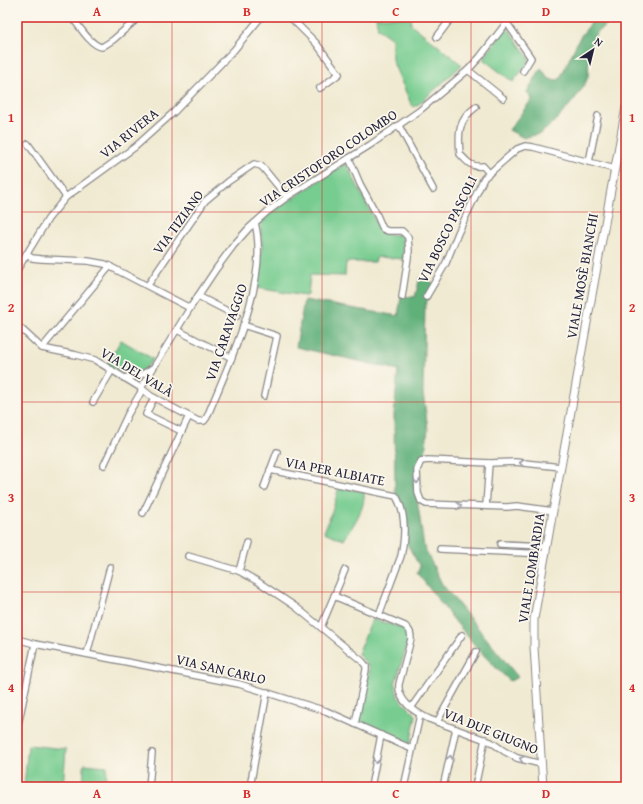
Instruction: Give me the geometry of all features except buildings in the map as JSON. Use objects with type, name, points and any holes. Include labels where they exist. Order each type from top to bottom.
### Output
[{"type":"main road","name":"VIALE MOSÈ BIANCHI","points":[[564,450],[626,107]]},
{"type":"main road","name":"VIALE LOMBARDIA","points":[[543,787],[534,627],[537,602],[564,450]]},
{"type":"street","points":[[72,17],[92,42],[97,46],[102,47],[108,44],[139,17]]},
{"type":"street","name":"VIA RIVERA","points":[[17,270],[48,218],[66,197],[135,147],[174,112],[234,50],[261,17]]},
{"type":"street","points":[[290,17],[316,43],[339,74],[320,88]]},
{"type":"street","points":[[437,37],[452,17]]},
{"type":"street","points":[[508,19],[531,58],[523,71]]},
{"type":"street","name":"VIA CRISTOFORO COLOMBO","points":[[141,388],[198,296],[228,253],[255,223],[287,197],[399,126],[435,99],[468,70],[508,19]]},
{"type":"street","points":[[468,70],[503,98]]},
{"type":"street","name":"VIA BOSCO PASCOLI","points":[[476,107],[467,114],[462,122],[459,132],[460,154],[470,165],[478,167],[483,166],[490,173]]},
{"type":"street","points":[[589,162],[598,116]]},
{"type":"street","points":[[399,126],[433,189]]},
{"type":"street","points":[[28,144],[66,197]]},
{"type":"street","name":"VIA BOSCO PASCOLI","points":[[426,297],[446,263],[458,233],[484,178],[517,149],[525,146],[533,147],[615,168]]},
{"type":"street","points":[[349,158],[360,184],[384,229],[388,231],[402,231],[408,237],[408,261],[402,297]]},
{"type":"street","name":"VIA TIZIANO","points":[[148,285],[205,201],[229,181],[254,164],[264,169],[287,197]]},
{"type":"street","name":"VIA CARAVAGGIO","points":[[204,421],[232,358],[253,293],[257,270],[258,247],[255,223]]},
{"type":"street","points":[[26,254],[32,258],[41,260],[93,261],[110,266],[190,308]]},
{"type":"street","points":[[42,348],[110,266]]},
{"type":"street","points":[[198,296],[237,316]]},
{"type":"street","name":"VIA DEL VALÀ","points":[[17,325],[42,348],[90,358],[141,388],[154,398],[201,422],[204,421]]},
{"type":"street","points":[[243,325],[277,336],[264,396]]},
{"type":"street","points":[[177,330],[232,358]]},
{"type":"street","points":[[124,378],[141,375],[153,368]]},
{"type":"street","points":[[92,402],[112,370]]},
{"type":"street","points":[[104,465],[130,410],[141,392],[141,388]]},
{"type":"street","points":[[154,398],[146,414],[182,431]]},
{"type":"street","points":[[143,513],[189,416]]},
{"type":"street","points":[[264,487],[277,452]]},
{"type":"street","points":[[553,511],[517,506],[507,507],[426,504],[421,501],[418,493],[417,470],[421,461],[428,460],[489,463],[515,462],[561,467]]},
{"type":"street","points":[[486,506],[489,463]]},
{"type":"street","name":"VIA PER ALBIATE","points":[[270,470],[396,496],[401,507],[403,521],[403,549],[379,615]]},
{"type":"street","points":[[239,571],[247,542]]},
{"type":"street","points":[[500,544],[547,546]]},
{"type":"street","points":[[440,549],[546,554]]},
{"type":"street","points":[[188,556],[239,571],[258,581],[321,627],[366,666],[355,724]]},
{"type":"street","points":[[88,654],[110,567]]},
{"type":"street","points":[[321,627],[345,570]]},
{"type":"street","points":[[334,596],[379,615]]},
{"type":"street","name":"VIA DUE GIUGNO","points":[[379,615],[405,626],[411,633],[412,639],[398,684],[398,689],[402,698],[411,708],[420,715],[436,722],[485,739],[517,758],[541,764]]},
{"type":"street","points":[[411,708],[462,635]]},
{"type":"street","name":"VIA SAN CARLO","points":[[17,639],[34,644],[239,684],[326,712],[412,748]]},
{"type":"street","points":[[17,730],[34,644]]},
{"type":"street","points":[[436,722],[476,652]]},
{"type":"street","points":[[250,787],[267,692]]},
{"type":"street","points":[[404,787],[420,715]]},
{"type":"street","points":[[443,787],[456,729]]},
{"type":"street","points":[[371,787],[381,735]]},
{"type":"street","points":[[475,787],[485,739]]},
{"type":"street","points":[[149,787],[152,753]]},
{"type":"green space","points":[[376,17],[414,17],[411,20],[411,24],[462,65],[414,107],[411,104],[392,60],[392,39],[378,29]]},
{"type":"green space","points":[[596,17],[611,17],[610,20],[597,32],[593,39],[590,49],[588,76],[586,82],[575,98],[561,115],[541,133],[524,138],[509,130],[532,99],[527,92],[541,68],[549,79],[559,80],[580,37]]},
{"type":"green space","points":[[507,27],[530,60],[513,82],[483,59]]},
{"type":"green space","points":[[346,163],[382,234],[401,235],[404,239],[403,259],[377,257],[375,262],[346,262],[345,276],[310,275],[308,295],[305,296],[257,288],[262,246],[260,222],[266,216]]},
{"type":"green space","points":[[420,277],[437,285],[425,307],[423,393],[428,429],[425,454],[418,462],[415,485],[424,547],[442,584],[518,677],[510,681],[484,656],[417,573],[420,567],[406,542],[405,521],[395,491],[394,415],[398,370],[296,347],[304,300],[398,316],[401,296],[415,297]]},
{"type":"green space","points":[[121,340],[153,359],[142,371],[132,374],[126,373],[107,364]]},
{"type":"green space","points":[[339,487],[364,492],[361,511],[344,540],[324,532],[332,512]]},
{"type":"green space","points":[[372,619],[407,629],[410,635],[395,684],[398,697],[416,715],[410,745],[358,722],[370,668],[358,654]]},
{"type":"green space","points":[[28,745],[66,749],[63,787],[24,787]]},
{"type":"green space","points":[[84,764],[107,766],[105,787],[83,787]]}]
